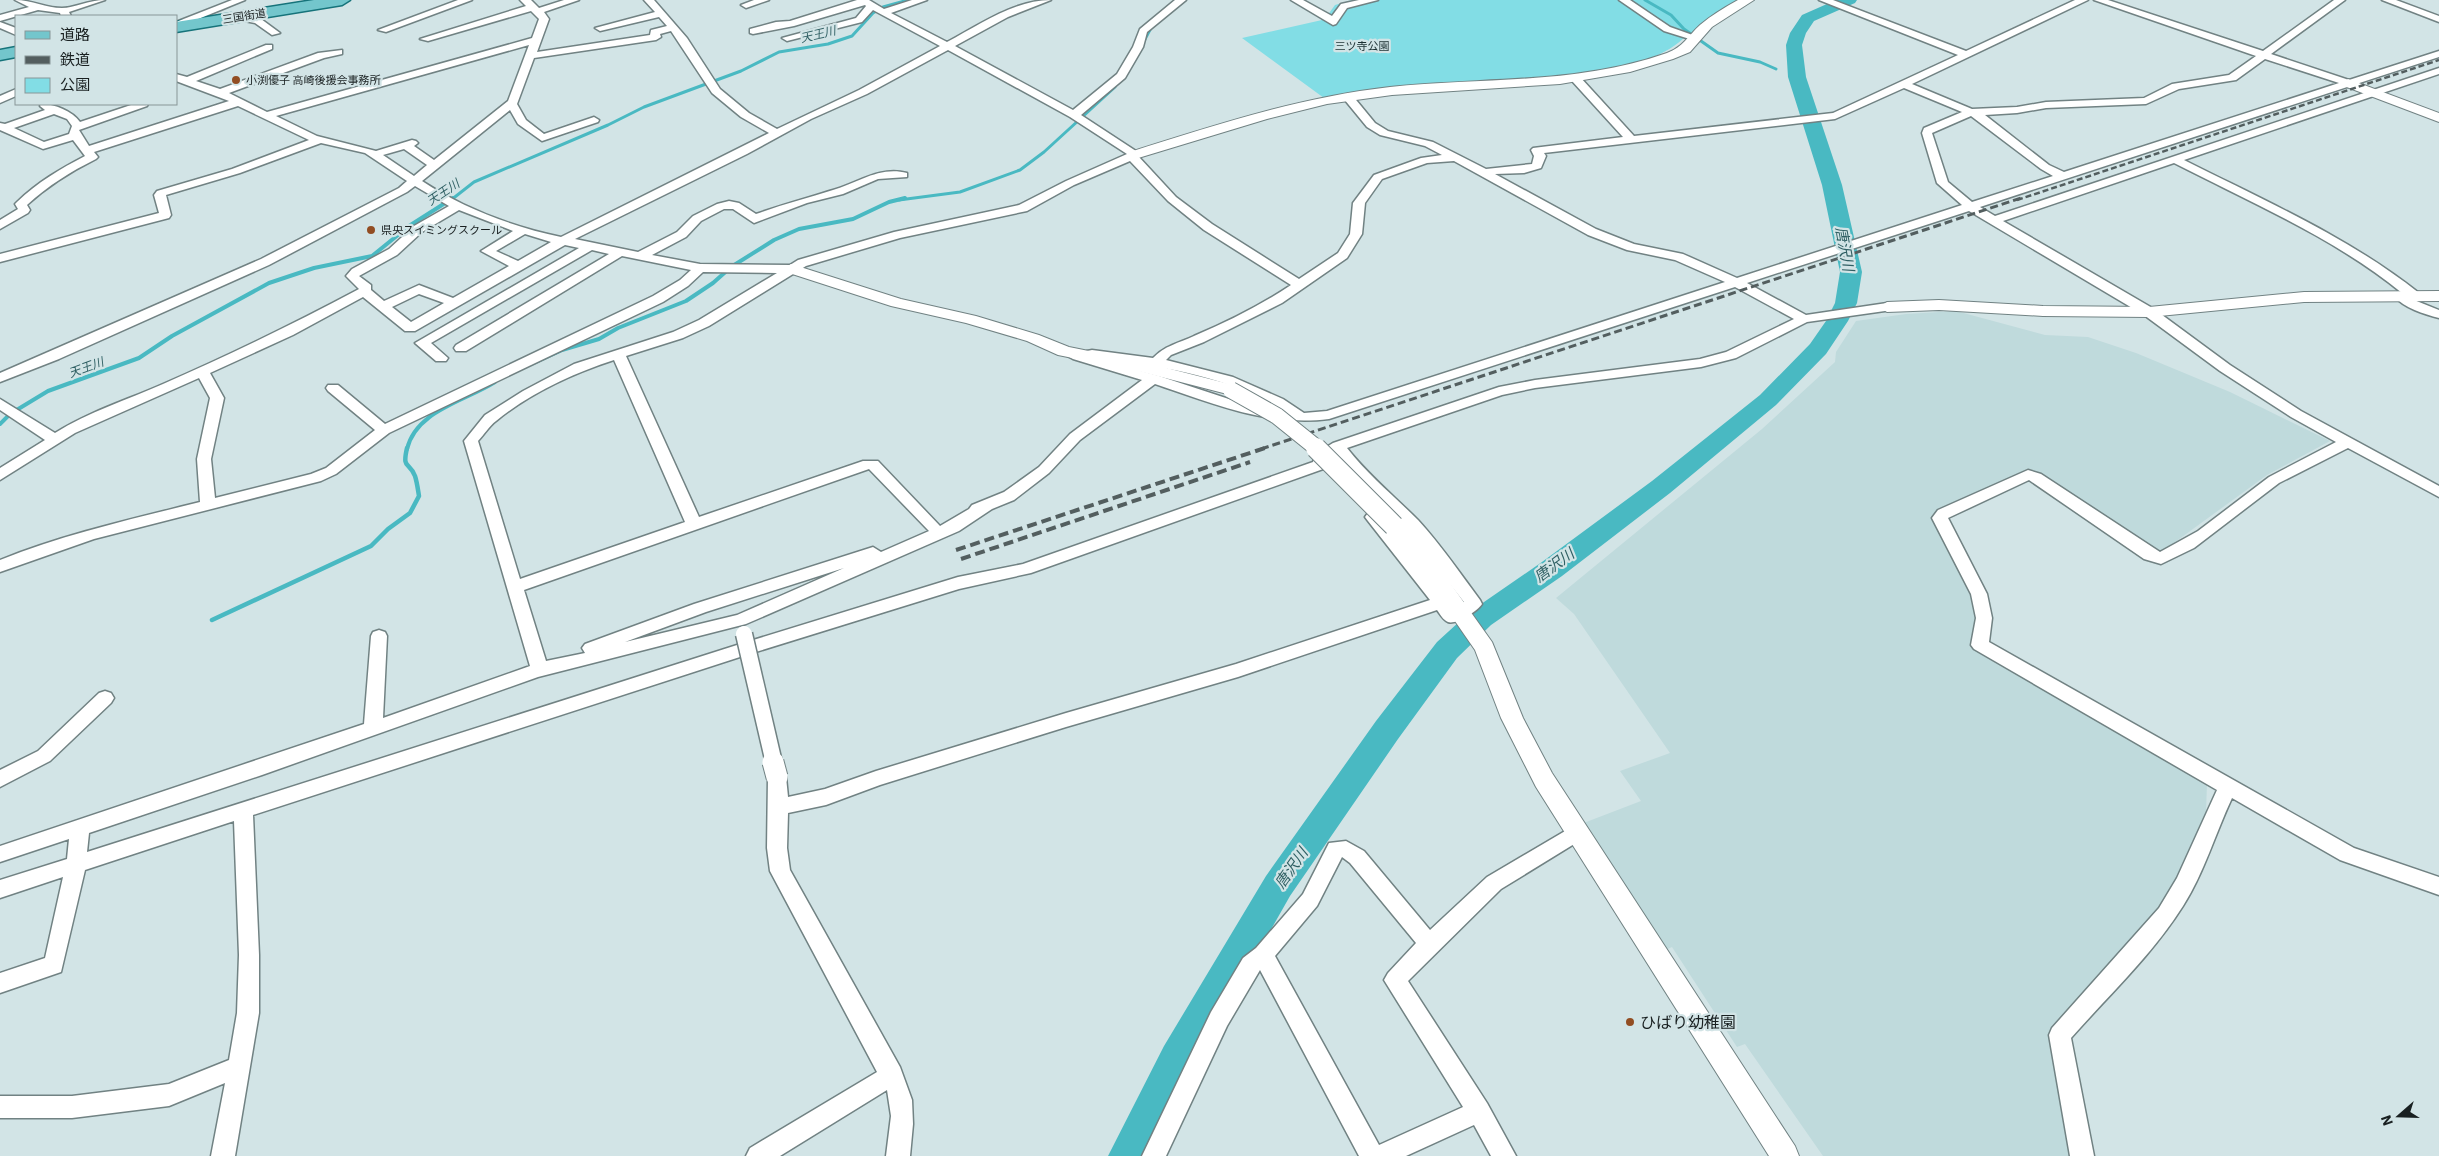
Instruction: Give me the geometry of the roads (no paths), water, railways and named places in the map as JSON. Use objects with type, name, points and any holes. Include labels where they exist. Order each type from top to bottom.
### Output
[{"type":"main road","name":"三国街道","points":[[178,26],[342,0]]},
{"type":"main road","points":[[0,55],[15,52]]},
{"type":"street","points":[[20,0],[65,14],[100,0]]},
{"type":"street","points":[[178,25],[240,0]]},
{"type":"street","points":[[383,30],[467,0]]},
{"type":"street","points":[[425,39],[532,6],[574,0]]},
{"type":"street","points":[[746,5],[764,0]]},
{"type":"street","points":[[884,12],[922,0]]},
{"type":"street","points":[[364,291],[410,328],[564,240],[743,152],[776,133],[863,92],[1005,16],[1046,0]]},
{"type":"street","points":[[1074,115],[1121,76],[1138,47],[1143,31],[1181,0]]},
{"type":"street","points":[[1296,0],[1324,17],[1333,20],[1344,6],[1373,0]]},
{"type":"street","points":[[1624,0],[1667,29],[1696,38]]},
{"type":"street","points":[[540,671],[471,441],[490,418],[528,394],[579,367],[678,335],[704,323],[791,269],[825,256],[898,236],[1024,208],[1070,183],[1134,155],[1248,119],[1348,97],[1392,92],[1500,87],[1576,79],[1658,60],[1688,48],[1713,22],[1748,0]]},
{"type":"street","points":[[1483,173],[1494,169],[1528,170],[1537,166],[1540,156],[1537,150],[1834,116],[2083,0]]},
{"type":"street","points":[[2099,0],[2265,54],[2439,118]]},
{"type":"street","points":[[2340,0],[2232,78],[2176,86],[2151,100],[2046,105],[2017,110],[1970,112],[1928,130],[1927,133],[1943,182],[1970,206],[2149,312],[2225,368],[2296,414],[2439,492]]},
{"type":"street","points":[[2387,0],[2439,19]]},
{"type":"street","points":[[654,1],[660,14],[684,40],[721,97],[745,115],[776,133]]},
{"type":"street","points":[[1827,1],[1966,54]]},
{"type":"street","points":[[787,38],[859,20],[864,17],[867,2]]},
{"type":"street","points":[[753,31],[776,25],[791,24],[867,2],[1074,115],[1134,155],[1172,199],[1208,227],[1298,284]]},
{"type":"street","points":[[0,18],[37,4]]},
{"type":"street","points":[[0,378],[54,356],[265,262],[403,190],[432,164],[484,127],[512,104],[544,20],[532,6]]},
{"type":"street","points":[[600,28],[660,14]]},
{"type":"street","points":[[237,17],[258,21],[275,33]]},
{"type":"street","points":[[0,26],[15,32]]},
{"type":"street","points":[[529,56],[656,37],[654,32],[674,28]]},
{"type":"street","points":[[267,115],[537,40]]},
{"type":"street","points":[[186,83],[269,46]]},
{"type":"street","points":[[220,93],[322,55],[338,52]]},
{"type":"street","points":[[1064,351],[1152,369],[1233,398],[1269,415],[1303,418],[1329,415],[2439,54]]},
{"type":"street","points":[[1993,220],[2439,71]]},
{"type":"street","points":[[1576,79],[1631,139]]},
{"type":"street","points":[[186,83],[220,93],[320,140],[376,154],[412,181],[456,207],[523,230],[620,253],[700,268],[791,269],[897,302],[979,322],[1064,351],[1091,363],[1258,403],[1284,420],[1394,526],[1419,554],[1485,648],[1519,733],[1544,780],[1785,1156]]},
{"type":"street","points":[[1904,84],[1979,116],[2044,166],[2064,177]]},
{"type":"street","points":[[0,100],[15,92]]},
{"type":"street","points":[[1348,97],[1371,125],[1378,130],[1429,144],[1592,232],[1631,247],[1667,253],[1737,283],[1804,319]]},
{"type":"street","points":[[88,150],[238,102]]},
{"type":"street","points":[[512,104],[522,122],[542,138],[594,120]]},
{"type":"street","points":[[0,225],[24,210],[21,204],[40,187],[64,171],[92,158],[71,117],[43,105]]},
{"type":"street","points":[[3,127],[43,146],[141,105]]},
{"type":"street","points":[[3,127],[54,110]]},
{"type":"street","points":[[0,258],[165,215],[161,193],[236,171],[320,140]]},
{"type":"street","points":[[376,154],[409,144],[432,164]]},
{"type":"street","points":[[1157,361],[1166,352],[1199,339],[1277,300],[1347,251],[1356,234],[1359,203],[1378,177],[1425,160],[1455,158]]},
{"type":"street","points":[[2176,160],[2254,197],[2351,250],[2394,279],[2412,304],[2439,314]]},
{"type":"street","points":[[640,256],[682,234],[685,227],[708,212],[728,205],[737,206],[754,219],[839,192],[876,176],[903,175]]},
{"type":"street","points":[[364,291],[366,288],[352,276],[356,272],[393,252],[418,229],[456,207]]},
{"type":"street","points":[[519,266],[487,251],[523,230]]},
{"type":"street","points":[[441,358],[422,343],[590,246]]},
{"type":"street","points":[[462,348],[620,253]]},
{"type":"street","points":[[1,563],[92,534],[316,478],[331,470],[384,430],[658,299],[684,283],[700,268]]},
{"type":"street","points":[[383,306],[419,289],[455,303]]},
{"type":"street","points":[[0,474],[70,430],[98,416],[203,372],[288,332],[364,291]]},
{"type":"street","points":[[1467,622],[1451,617],[1382,527],[1321,465],[1320,457],[1338,446],[1499,391],[1535,384],[1717,360],[1804,319],[1853,311],[1932,305],[2043,312],[2149,312],[2277,298],[2439,296]]},
{"type":"street","points":[[1064,351],[1157,361],[1223,377],[1254,390],[1303,418]]},
{"type":"street","points":[[618,355],[694,524]]},
{"type":"street","points":[[203,372],[217,398],[204,459],[208,505]]},
{"type":"street","points":[[540,671],[589,649],[763,587],[869,554],[1009,496],[1044,470],[1075,438],[1152,379]]},
{"type":"street","points":[[333,388],[384,430]]},
{"type":"street","points":[[1233,398],[1254,390]]},
{"type":"street","points":[[3,411],[56,440]]},
{"type":"street","points":[[2349,442],[2302,464],[2275,480],[2192,541],[2161,558],[2150,555],[2036,477],[2028,475],[1943,514],[1940,518],[1979,594],[1984,618],[1980,645],[2347,854],[2439,886]]},
{"type":"street","points":[[1338,446],[1358,472],[1412,524],[1436,552],[1474,604],[1467,622]]},
{"type":"street","points":[[514,587],[868,464],[873,464],[933,527]]},
{"type":"street","points":[[0,889],[681,669],[958,583],[1025,568],[1321,465]]},
{"type":"street","points":[[0,854],[540,671],[710,626],[742,627],[953,528],[987,505]]},
{"type":"street","points":[[780,807],[826,798],[876,779],[1238,670],[1440,603]]},
{"type":"street","points":[[742,627],[776,777],[780,807],[775,841],[780,872],[868,1035],[892,1075],[903,1106],[903,1129],[898,1156]]},
{"type":"street","points":[[373,729],[379,636]]},
{"type":"street","points":[[0,779],[44,756],[106,698]]},
{"type":"street","points":[[2082,1156],[2060,1035],[2167,914],[2192,870],[2213,816],[2228,787]]},
{"type":"street","points":[[223,1156],[236,1067],[248,1013],[249,955],[243,811]]},
{"type":"street","points":[[0,983],[54,965],[76,864],[80,828]]},
{"type":"street","points":[[1504,1156],[1479,1111],[1395,980],[1429,944],[1494,883],[1577,832]]},
{"type":"street","points":[[1154,1156],[1219,1018],[1250,966],[1263,955],[1310,900],[1320,884],[1333,852],[1340,848],[1346,849],[1357,858],[1429,944]]},
{"type":"street","points":[[1263,955],[1372,1156]]},
{"type":"street","points":[[0,1107],[72,1107],[169,1095],[236,1067]]},
{"type":"street","points":[[758,1156],[892,1075]]},
{"type":"street","points":[[1380,1156],[1479,1111]]},
{"type":"waterway","name":"天王川","points":[[451,200],[474,182],[608,125],[644,107],[741,71],[779,52],[828,44],[852,36],[873,13],[883,7],[908,0]]},
{"type":"waterway","points":[[1645,0],[1671,15],[1684,29],[1718,53],[1760,62],[1776,69]]},
{"type":"waterway","name":"唐沢川","points":[[1128,1156],[1177,1059],[1278,886],[1387,730],[1447,650],[1481,618],[1552,569],[1661,487],[1768,400],[1818,349],[1837,321],[1846,303],[1851,272],[1846,241],[1832,185],[1797,77],[1794,45],[1798,33],[1808,18],[1849,0]]},
{"type":"waterway","points":[[1144,41],[1152,26]]},
{"type":"waterway","points":[[899,200],[960,192],[1020,170],[1044,152],[1115,87]]},
{"type":"waterway","name":"天王川","points":[[0,424],[10,414],[48,391],[139,358],[172,336],[269,283],[314,268],[372,256],[409,226],[453,198]]},
{"type":"waterway","points":[[529,365],[562,350],[599,339],[618,328],[686,301],[713,283],[731,267],[774,240],[799,229],[853,219],[889,202],[905,198]]},
{"type":"waterway","points":[[407,449],[412,436],[430,416],[495,382]]},
{"type":"waterway","points":[[212,620],[371,546],[388,529],[410,513],[419,496],[415,476],[405,460],[407,448]]},
{"type":"railway","points":[[2017,200],[2439,60]]},
{"type":"railway","points":[[1261,449],[2021,198]]},
{"type":"railway","points":[[956,550],[1265,448]]},
{"type":"railway","points":[[961,559],[1250,462]]},
{"type":"place","name":"小渕優子 高崎後援会事務所","points":[[236,80]]},
{"type":"place","name":"県央スイミングスクール","points":[[371,230]]},
{"type":"place","name":"ひばり幼稚園","points":[[1630,1022]]},
{"type":"park label","name":"三ツ寺公園","points":[[1362,46]]}]
